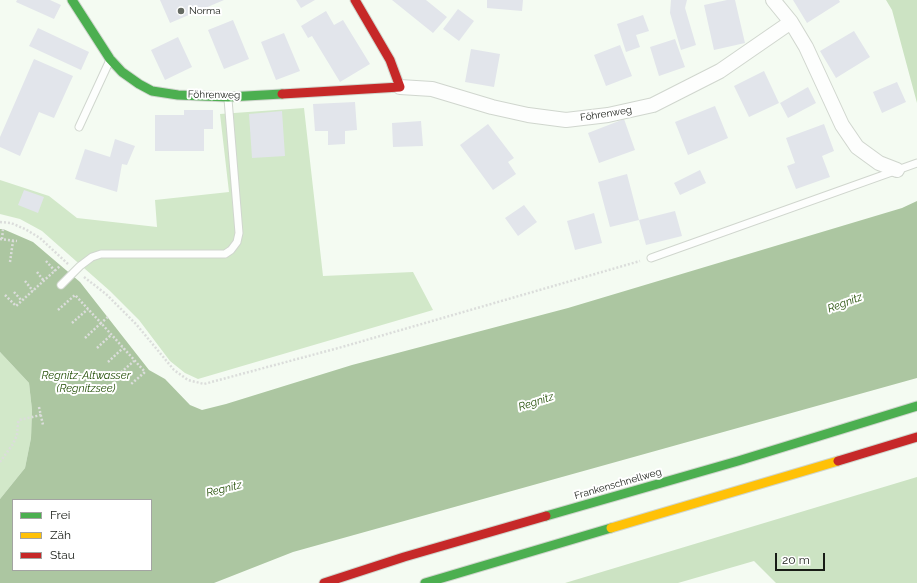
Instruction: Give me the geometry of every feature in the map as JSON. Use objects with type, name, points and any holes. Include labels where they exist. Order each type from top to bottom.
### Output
[{"type":"main road","name":"Föhrenweg","points":[[72,0],[110,59],[122,72],[152,91],[178,95],[228,97],[400,87]]},
{"type":"main road","points":[[355,0],[390,60],[400,87]]},
{"type":"main road","name":"Frankenschnellweg","points":[[324,583],[404,557],[738,461],[917,406]]},
{"type":"main road","points":[[425,583],[589,536],[917,437]]},
{"type":"street","points":[[773,0],[791,22],[806,47],[842,125],[857,147],[879,163],[897,170]]},
{"type":"street","name":"Föhrenweg","points":[[400,87],[432,88],[492,107],[528,116],[566,120],[608,115],[653,105],[720,71],[791,22]]},
{"type":"lane","points":[[79,127],[110,59]]},
{"type":"lane","points":[[61,285],[92,257],[101,254],[225,254],[232,250],[237,242],[239,234],[228,97]]},
{"type":"lane","points":[[651,258],[917,164]]},
{"type":"path","points":[[0,222],[11,223],[40,238],[75,271],[106,294],[136,324],[174,370],[188,380],[204,384],[350,345],[651,258]]},
{"type":"path","points":[[3,229],[1,239],[17,241]]},
{"type":"path","points":[[10,262],[13,241]]},
{"type":"path","points":[[46,261],[55,271]]},
{"type":"path","points":[[5,295],[16,306],[60,266]]},
{"type":"path","points":[[36,272],[44,281]]},
{"type":"path","points":[[25,281],[33,291]]},
{"type":"path","points":[[14,292],[22,301]]},
{"type":"path","points":[[58,310],[75,295],[145,372],[130,385]]},
{"type":"path","points":[[72,323],[88,309]]},
{"type":"path","points":[[85,338],[109,316]]},
{"type":"path","points":[[96,348],[111,335]]},
{"type":"path","points":[[108,362],[123,348]]},
{"type":"path","points":[[118,375],[134,361]]},
{"type":"path","points":[[39,407],[43,425]]},
{"type":"path","points":[[0,462],[13,444],[17,434],[19,420],[41,415]]},
{"type":"shaded area","points":[[886,0],[917,0],[917,103],[892,10]]},
{"type":"shaded area","points":[[304,108],[323,276],[413,272],[433,310],[198,379],[185,373],[170,361],[139,320],[110,291],[42,231],[20,219],[0,214],[0,180],[49,196],[77,218],[157,227],[155,200],[229,192],[220,114]]},
{"type":"shaded area","points":[[0,352],[29,383],[32,410],[31,438],[25,468],[0,499]]},
{"type":"shaded area","points":[[917,477],[917,583],[776,583],[754,561],[678,583],[565,583]]},
{"type":"water","points":[[917,201],[917,378],[293,552],[214,583],[0,583],[0,499],[25,468],[31,438],[32,410],[29,383],[0,352],[0,229],[33,242],[80,282],[149,370],[165,379],[190,405],[202,410],[352,365],[568,308],[902,208]]},
{"type":"building","points":[[17,0],[50,0],[61,5],[54,19],[16,2]]},
{"type":"building","name":"Norma","points":[[160,0],[224,0],[170,23]]},
{"type":"building","points":[[296,0],[315,0],[301,8]]},
{"type":"building","points":[[392,0],[426,0],[447,17],[433,33]]},
{"type":"building","points":[[487,0],[523,0],[522,11],[487,8]]},
{"type":"building","points":[[671,0],[687,0],[685,8],[696,45],[681,50],[670,13]]},
{"type":"building","points":[[727,0],[735,0],[745,43],[714,50],[704,5]]},
{"type":"building","points":[[793,0],[839,0],[840,2],[807,23]]},
{"type":"building","points":[[458,9],[474,21],[459,41],[443,29]]},
{"type":"building","points":[[326,11],[334,25],[343,20],[370,64],[340,82],[312,36],[308,38],[301,26]]},
{"type":"building","points":[[643,15],[649,31],[636,35],[640,47],[626,52],[617,24]]},
{"type":"building","points":[[233,20],[249,59],[224,69],[208,30]]},
{"type":"building","points":[[38,28],[89,52],[81,70],[29,46]]},
{"type":"building","points":[[854,31],[870,57],[836,78],[820,51]]},
{"type":"building","points":[[284,33],[300,71],[276,80],[261,42]]},
{"type":"building","points":[[178,37],[192,67],[165,80],[151,50]]},
{"type":"building","points":[[675,39],[685,67],[659,76],[650,47]]},
{"type":"building","points":[[620,45],[632,76],[606,86],[594,55]]},
{"type":"building","points":[[471,49],[500,54],[494,87],[465,82]]},
{"type":"building","points":[[34,59],[73,76],[54,118],[39,112],[20,156],[0,147],[0,137]]},
{"type":"building","points":[[764,71],[779,103],[749,117],[734,86]]},
{"type":"building","points":[[897,82],[906,102],[882,113],[873,92]]},
{"type":"building","points":[[808,87],[816,103],[788,118],[780,103]]},
{"type":"building","points":[[355,102],[357,130],[345,131],[345,144],[328,145],[328,131],[315,131],[313,104]]},
{"type":"building","points":[[715,106],[728,138],[688,155],[675,122]]},
{"type":"building","points":[[184,110],[213,110],[213,129],[204,129],[204,151],[155,151],[155,115],[184,115]]},
{"type":"building","points":[[282,111],[285,156],[252,158],[249,114]]},
{"type":"building","points":[[624,119],[635,150],[599,163],[588,133]]},
{"type":"building","points":[[421,121],[423,146],[393,147],[392,123]]},
{"type":"building","points":[[488,124],[514,158],[508,162],[516,174],[493,190],[460,145]]},
{"type":"building","points":[[824,124],[834,151],[822,156],[830,177],[796,189],[787,166],[795,163],[786,138]]},
{"type":"building","points":[[115,139],[135,146],[127,165],[122,164],[117,192],[75,179],[85,149],[110,157]]},
{"type":"building","points":[[700,170],[706,183],[680,195],[674,183]]},
{"type":"building","points":[[627,174],[639,220],[610,227],[598,182]]},
{"type":"building","points":[[24,190],[44,197],[38,213],[18,205]]},
{"type":"building","points":[[524,205],[537,222],[518,236],[505,218]]},
{"type":"building","points":[[675,211],[682,236],[646,245],[639,220]]},
{"type":"building","points":[[594,213],[602,243],[575,250],[567,221]]},
{"type":"traffic: fast","points":[[72,0],[110,59],[122,72],[152,91],[178,95],[228,97],[282,94]]},
{"type":"traffic: fast","points":[[546,516],[738,461],[917,406]]},
{"type":"traffic: fast","points":[[425,583],[611,528]]},
{"type":"traffic: slow","points":[[611,528],[838,461]]},
{"type":"traffic: jam","points":[[282,94],[400,87],[390,60],[355,0]]},
{"type":"traffic: jam","points":[[838,461],[917,437]]},
{"type":"traffic: jam","points":[[324,583],[404,557],[546,516]]},
{"type":"place","name":"Norma","points":[[181,11]]},
{"type":"water label","name":"Regnitz","points":[[845,303]]},
{"type":"water label","name":"Regnitz-Altwasser (Regnitzsee)","points":[[86,382]]},
{"type":"water label","name":"Regnitz","points":[[536,402]]},
{"type":"water label","name":"Regnitz","points":[[224,489]]}]
